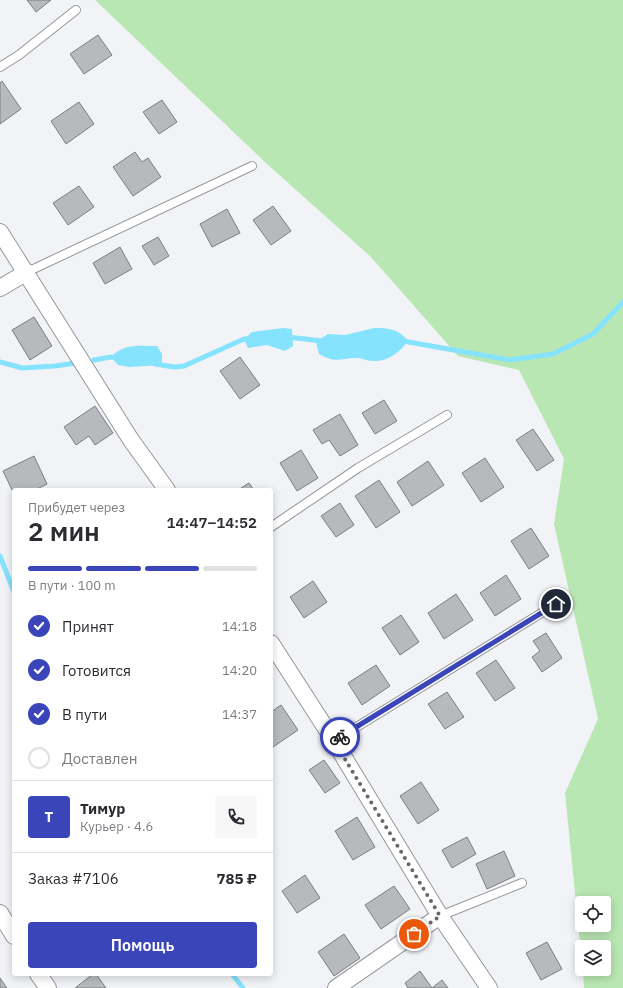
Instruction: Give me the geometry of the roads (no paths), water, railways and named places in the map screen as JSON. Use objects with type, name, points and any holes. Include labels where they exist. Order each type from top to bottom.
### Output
[{"type":"street","points":[[0,232],[27,272],[131,440],[166,488]]},
{"type":"street","points":[[0,288],[27,272]]},
{"type":"street","points":[[273,646],[334,741],[440,916],[489,988]]},
{"type":"street","points":[[0,913],[12,933]]},
{"type":"street","points":[[336,988],[440,916]]},
{"type":"street","points":[[39,976],[48,988]]},
{"type":"lane","points":[[0,67],[19,55],[76,10]]},
{"type":"lane","points":[[27,272],[252,166]]},
{"type":"lane","points":[[273,525],[358,468],[447,414]]},
{"type":"lane","points":[[334,741],[556,604]]},
{"type":"lane","points":[[440,916],[522,883]]},
{"type":"water","points":[[283,328],[292,329],[293,346],[285,351],[267,345],[248,348],[244,339],[252,332]]},
{"type":"water","points":[[374,328],[393,330],[401,334],[408,341],[393,356],[378,361],[370,361],[361,358],[334,360],[319,354],[316,342],[328,334],[345,335]]},
{"type":"water","points":[[157,346],[162,354],[162,365],[129,367],[118,365],[111,357],[121,349],[127,347]]},
{"type":"waterway","points":[[403,341],[510,360],[553,354],[593,334],[623,302]]},
{"type":"waterway","points":[[287,337],[323,341]]},
{"type":"waterway","points":[[155,364],[174,367],[184,366],[244,339],[249,339]]},
{"type":"waterway","points":[[94,360],[111,357],[118,358]]},
{"type":"waterway","points":[[0,362],[22,368],[76,363]]},
{"type":"waterway","points":[[0,556],[12,587]]},
{"type":"waterway","points":[[234,976],[243,988]]}]
